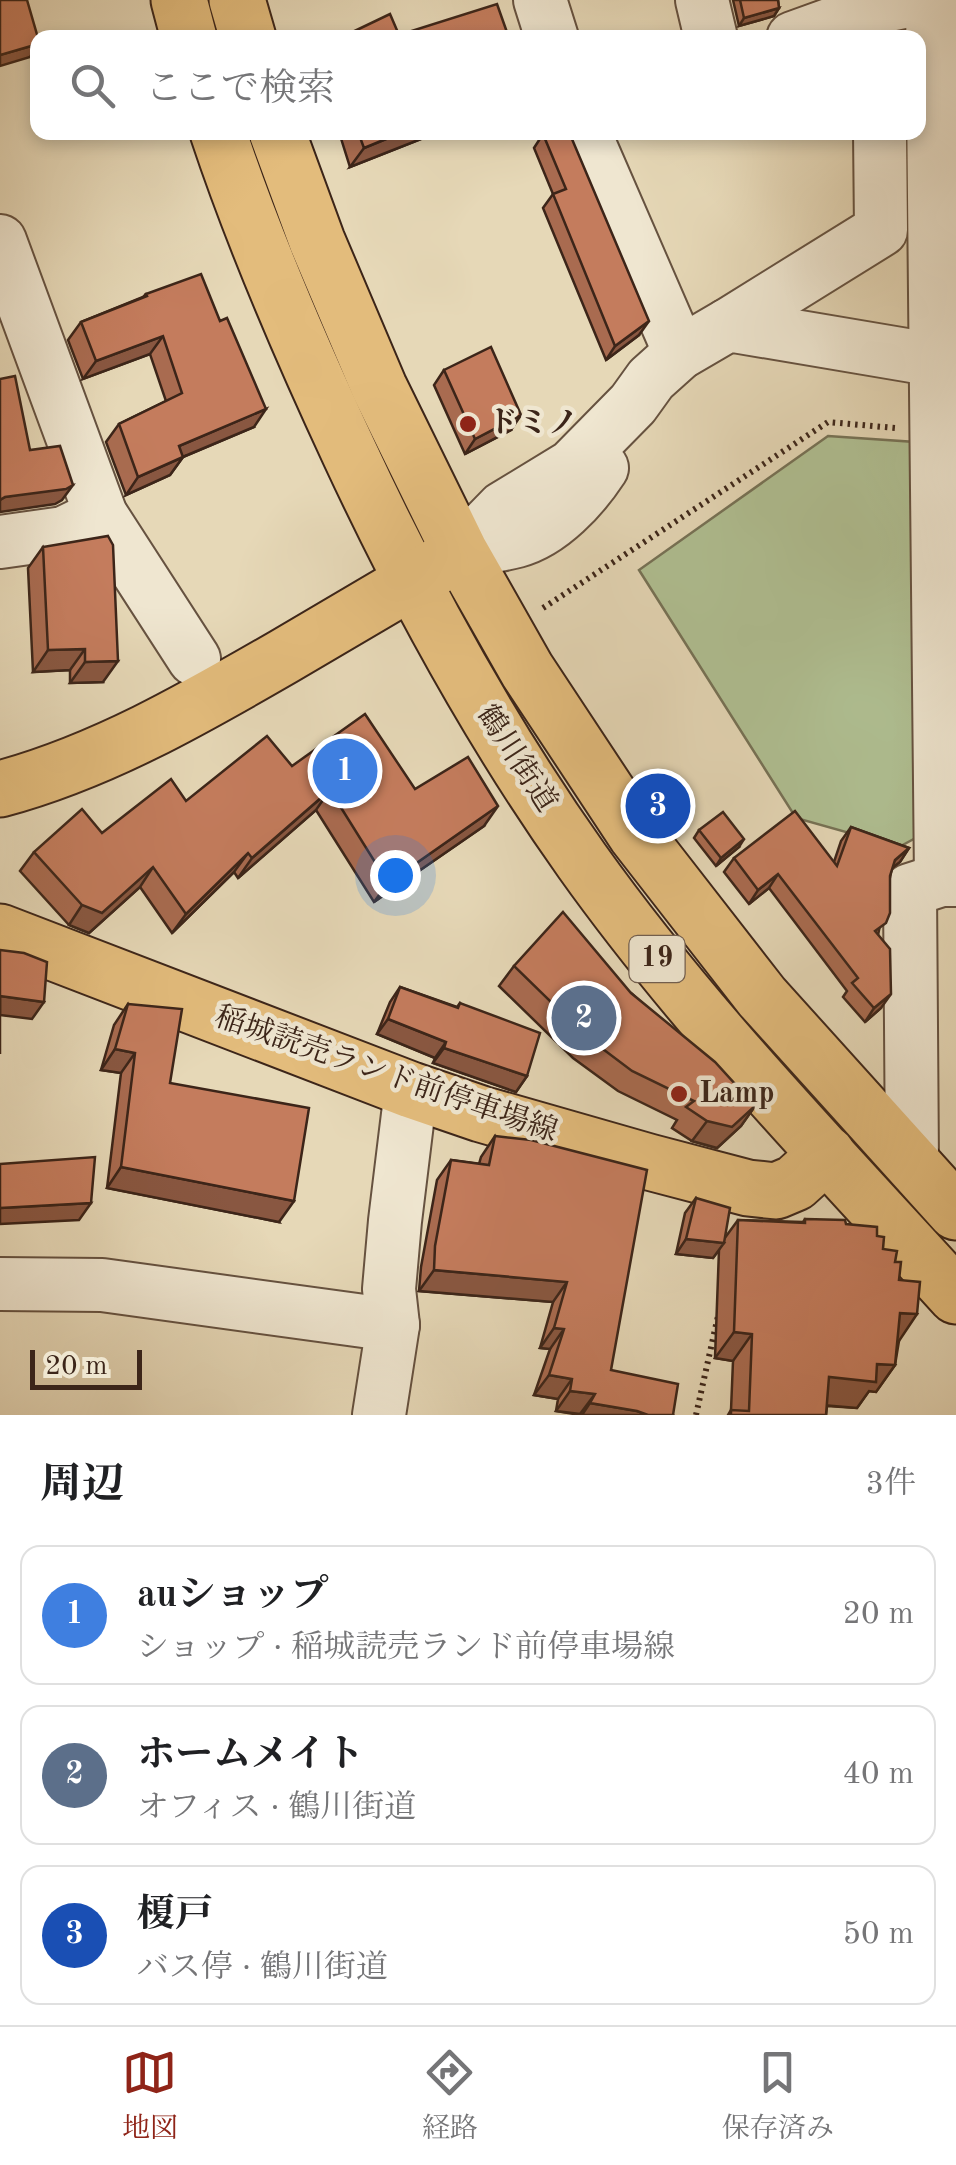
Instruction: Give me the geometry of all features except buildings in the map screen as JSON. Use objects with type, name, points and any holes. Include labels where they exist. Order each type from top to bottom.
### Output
[{"type":"main road","points":[[180,0],[188,30]]},
{"type":"main road","points":[[237,0],[246,30]]},
{"type":"main road","name":"鶴川街道","points":[[221,140],[295,334],[457,667],[583,862],[708,1023],[956,1296]]},
{"type":"main road","name":"鶴川街道","points":[[280,140],[316,242],[372,372],[460,552],[527,670],[636,835],[762,997],[956,1212]]},
{"type":"main road","points":[[0,789],[86,759],[156,728],[460,552]]},
{"type":"main road","name":"稲城読売ランド前停車場線","points":[[0,932],[481,1114],[748,1188],[776,1191],[795,1182],[828,1154]]},
{"type":"street","points":[[540,0],[549,30]]},
{"type":"street","points":[[702,0],[709,30]]},
{"type":"street","points":[[912,1163],[910,890],[948,880],[936,431],[932,0]]},
{"type":"street","points":[[827,30],[891,15]]},
{"type":"street","points":[[587,140],[680,353]]},
{"type":"street","points":[[460,552],[520,540],[552,522],[591,486],[634,404],[651,379],[680,353],[881,230],[880,140]]},
{"type":"street","points":[[0,241],[14,318],[101,516],[194,659]]},
{"type":"street","points":[[728,325],[936,360]]},
{"type":"street","points":[[0,542],[64,532],[101,516]]},
{"type":"street","points":[[379,1415],[392,1325],[389,1289],[394,1221],[411,1090]]},
{"type":"street","points":[[0,1284],[102,1285],[392,1325]]},
{"type":"path","points":[[536,613],[828,422],[936,431]]},
{"type":"path","points":[[696,1415],[722,1302]]},
{"type":"green space","points":[[828,436],[915,442],[921,835],[899,847],[796,818],[639,570]]},
{"type":"place","name":"ドミノ","points":[[468,424]]},
{"type":"place","name":"auショップ","points":[[345,771]]},
{"type":"place","name":"榎戸","points":[[658,806]]},
{"type":"place","name":"ホームメイト","points":[[584,1018]]},
{"type":"place","name":"Lamp","points":[[679,1094]]}]
